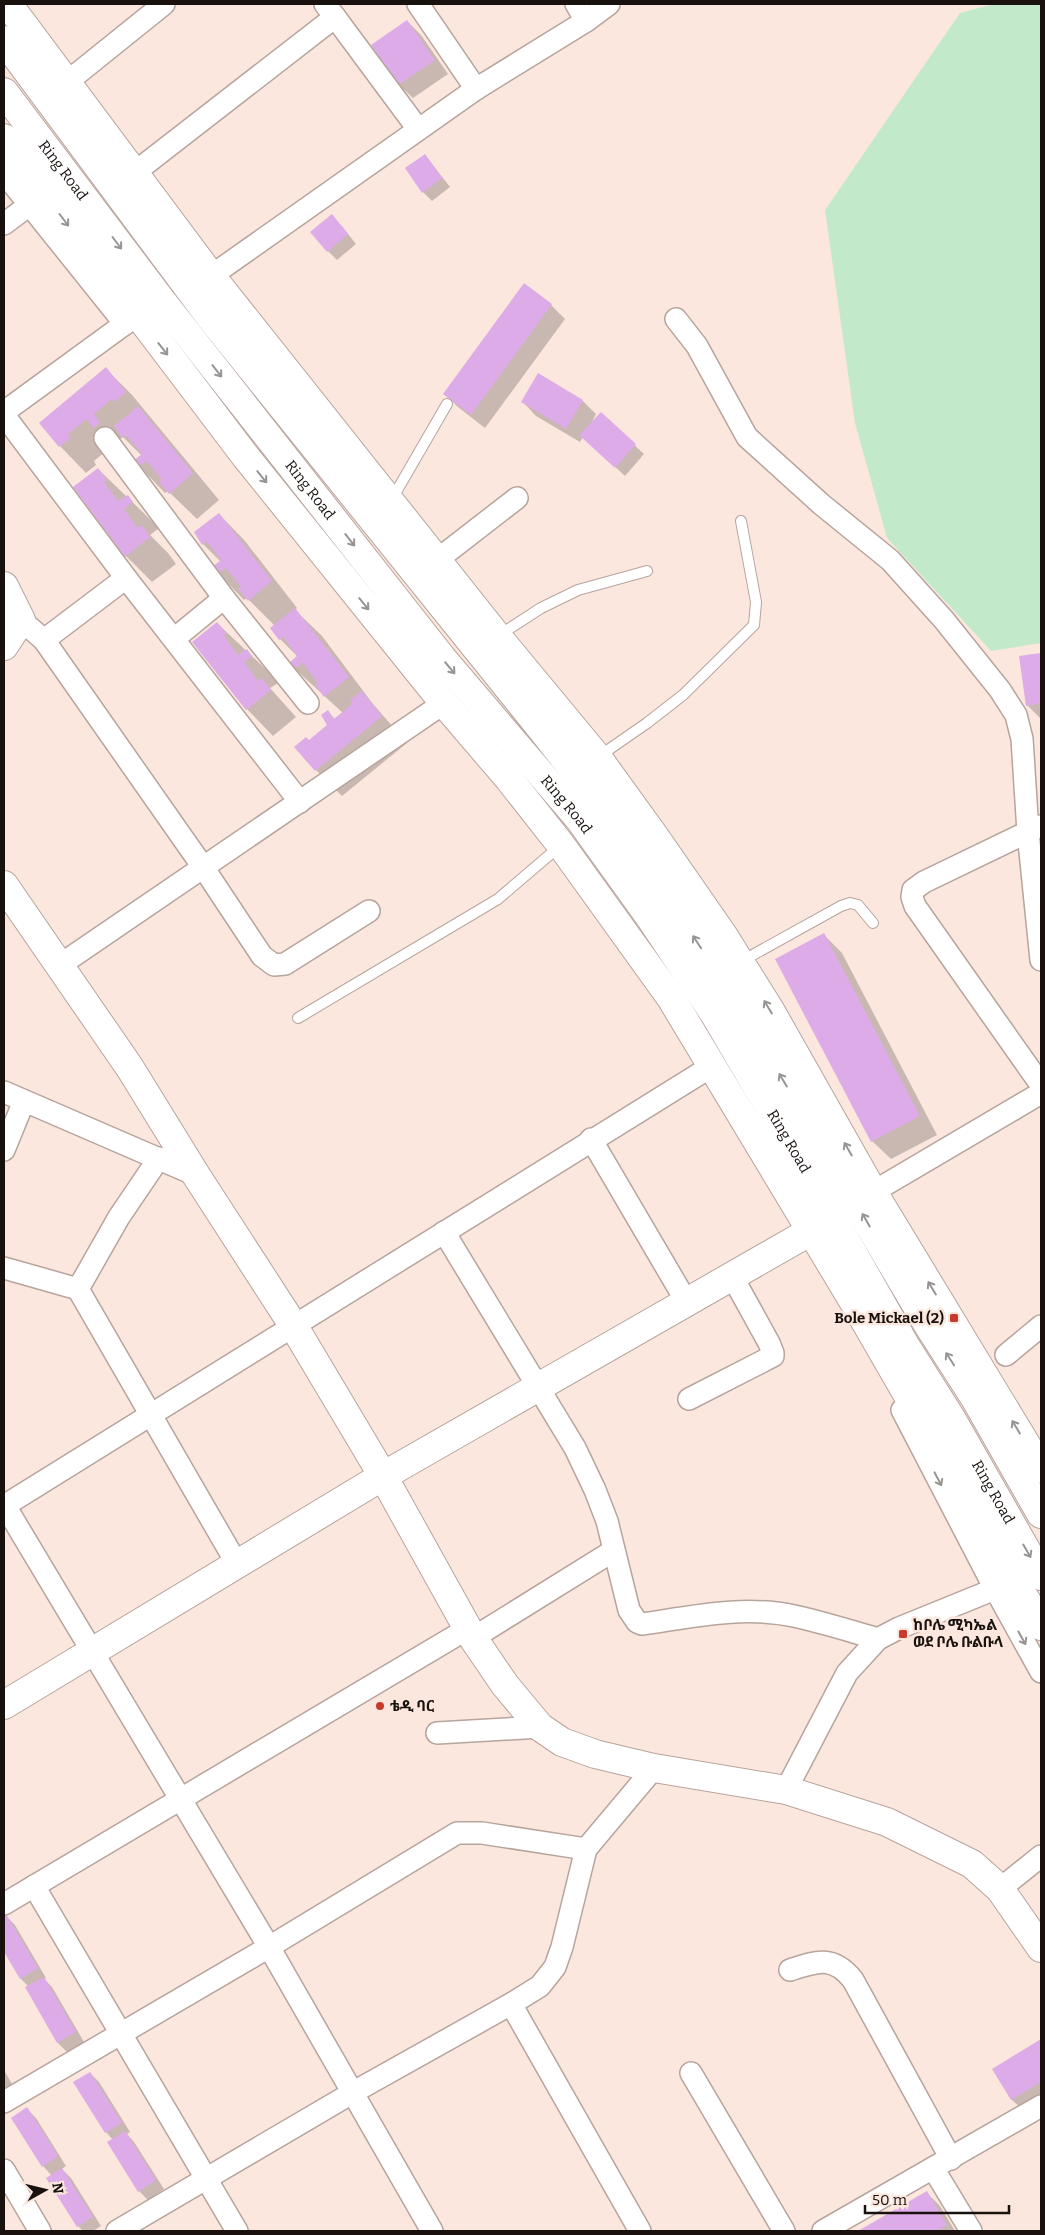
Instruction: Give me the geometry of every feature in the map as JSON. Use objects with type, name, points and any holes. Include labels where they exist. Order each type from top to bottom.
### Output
[{"type":"main road","points":[[8,4],[211,276],[497,636],[598,758],[655,837],[740,962],[770,1010],[873,1192],[1041,1469]]},
{"type":"main road","name":"Ring Road","points":[[4,40],[210,317],[547,736],[613,821],[751,1025],[928,1325],[976,1400],[1041,1514]]},
{"type":"main road","name":"Ring Road","points":[[4,92],[161,300],[442,658],[580,820],[637,900],[715,1015],[905,1345],[951,1418],[1041,1576]]},
{"type":"main road","points":[[4,138],[37,199],[131,320],[246,457],[444,703],[509,779],[671,998],[858,1309],[1041,1626]]},
{"type":"main road","points":[[4,586],[21,620],[4,646]]},
{"type":"main road","points":[[4,885],[130,1068],[196,1175],[293,1325],[383,1476],[470,1634],[506,1685],[540,1727],[562,1742],[595,1754],[654,1768],[786,1790],[887,1822],[972,1864],[1000,1889],[1041,1948]]},
{"type":"main road","points":[[4,1705],[383,1476],[811,1231]]},
{"type":"street","points":[[67,82],[164,4]]},
{"type":"street","points":[[418,4],[476,88]]},
{"type":"street","points":[[211,276],[581,12],[609,4]]},
{"type":"street","points":[[134,173],[330,10],[418,130]]},
{"type":"street","points":[[4,173],[37,199],[4,224]]},
{"type":"street","points":[[131,320],[4,413],[126,578],[300,802]]},
{"type":"street","points":[[676,320],[697,346],[747,437],[821,504],[890,560],[944,620],[1000,690],[1016,715],[1022,739],[1034,829],[1041,960]]},
{"type":"street","points":[[105,438],[224,598],[308,703]]},
{"type":"street","points":[[437,560],[517,498]]},
{"type":"street","points":[[44,640],[126,578]]},
{"type":"street","points":[[174,640],[224,598]]},
{"type":"street","points":[[21,620],[44,640],[262,956],[274,965],[285,964],[369,910]]},
{"type":"street","points":[[60,966],[444,703]]},
{"type":"street","points":[[1034,829],[924,882],[913,890],[912,897],[915,906],[1041,1085]]},
{"type":"street","points":[[432,2231],[269,1948],[4,1505],[591,1139],[712,1066]]},
{"type":"street","points":[[4,1092],[196,1175]]},
{"type":"street","points":[[873,1192],[1041,1093]]},
{"type":"street","points":[[4,1150],[24,1101]]},
{"type":"street","points":[[591,1139],[686,1301]]},
{"type":"street","points":[[78,1289],[119,1216],[159,1158]]},
{"type":"street","points":[[444,1232],[575,1448],[596,1490],[607,1521],[629,1610],[637,1622],[642,1624],[712,1614],[758,1612],[792,1615],[878,1639]]},
{"type":"street","points":[[4,1268],[78,1289],[237,1564]]},
{"type":"street","points":[[689,1399],[772,1356],[772,1348],[732,1276]]},
{"type":"street","points":[[858,1309],[891,1389],[995,1589],[1041,1672]]},
{"type":"street","points":[[1006,1355],[1041,1326]]},
{"type":"street","points":[[4,1904],[179,1800],[613,1551]]},
{"type":"street","points":[[786,1790],[848,1673],[878,1639],[899,1628],[995,1589]]},
{"type":"street","points":[[437,1733],[540,1727]]},
{"type":"street","points":[[117,2231],[352,2093],[540,1986],[555,1967],[562,1947],[586,1849],[654,1768]]},
{"type":"street","points":[[4,2102],[269,1948],[457,1834],[482,1834],[586,1849]]},
{"type":"street","points":[[1000,1889],[1041,1856]]},
{"type":"street","points":[[34,1886],[237,2231]]},
{"type":"street","points":[[790,1970],[815,1962],[832,1962],[844,1968],[853,1980],[942,2164],[971,2231]]},
{"type":"street","points":[[511,2004],[640,2231]]},
{"type":"street","points":[[691,2073],[784,2231]]},
{"type":"street","points":[[823,2231],[1041,2106]]},
{"type":"street","points":[[4,2170],[40,2231]]},
{"type":"lane","points":[[390,502],[447,404]]},
{"type":"lane","points":[[598,758],[683,695],[754,626],[756,602],[741,521]]},
{"type":"lane","points":[[497,636],[541,608],[578,590],[647,572]]},
{"type":"lane","points":[[298,1018],[498,899],[560,846]]},
{"type":"lane","points":[[740,962],[841,906],[850,903],[858,904],[873,922]]},
{"type":"green space","points":[[994,4],[1041,4],[1041,643],[991,651],[887,538],[855,423],[825,210],[960,13]]},
{"type":"building","points":[[407,20],[435,60],[398,85],[371,45]]},
{"type":"building","points":[[425,154],[442,178],[422,193],[405,168]]},
{"type":"building","points":[[332,214],[348,234],[327,252],[310,232]]},
{"type":"building","points":[[524,283],[552,304],[471,415],[443,394]]},
{"type":"building","points":[[106,367],[126,392],[115,402],[112,399],[94,414],[100,423],[93,428],[87,419],[68,434],[71,438],[59,447],[39,423]]},
{"type":"building","points":[[538,373],[583,400],[566,429],[521,402]]},
{"type":"building","points":[[138,406],[193,473],[169,494],[159,482],[162,480],[147,461],[138,467],[133,461],[142,454],[127,436],[123,438],[114,426]]},
{"type":"building","points":[[601,412],[636,444],[615,468],[579,435]]},
{"type":"building","points":[[98,468],[107,480],[104,482],[118,501],[128,495],[133,502],[124,509],[138,528],[142,525],[150,537],[125,557],[73,487]]},
{"type":"building","points":[[219,513],[272,581],[248,601],[238,589],[241,587],[226,568],[217,574],[212,567],[221,560],[206,541],[202,545],[194,532]]},
{"type":"building","points":[[295,608],[349,677],[324,697],[315,685],[317,682],[303,663],[294,669],[289,663],[297,656],[283,637],[279,640],[270,628]]},
{"type":"building","points":[[217,622],[226,633],[224,636],[238,655],[247,649],[252,656],[244,662],[258,681],[262,678],[271,690],[246,710],[192,642]]},
{"type":"building","points":[[1041,653],[1041,703],[1026,706],[1019,656]]},
{"type":"building","points":[[362,691],[382,716],[315,771],[294,747],[306,737],[309,740],[327,725],[321,715],[328,710],[334,719],[352,704],[350,700]]},
{"type":"building","points":[[824,933],[920,1116],[871,1142],[775,959]]},
{"type":"building","points":[[6,1914],[38,1968],[20,1979],[4,1952],[4,1916]]},
{"type":"building","points":[[44,1977],[76,2032],[57,2043],[25,1987]]},
{"type":"building","points":[[1041,2039],[1041,2082],[1011,2100],[992,2069]]},
{"type":"building","points":[[90,2072],[122,2123],[105,2133],[73,2082]]},
{"type":"building","points":[[27,2107],[58,2156],[42,2167],[11,2118]]},
{"type":"building","points":[[125,2131],[156,2180],[138,2192],[107,2142]]},
{"type":"building","points":[[62,2168],[93,2217],[77,2227],[46,2178]]},
{"type":"building","points":[[927,2191],[947,2225],[937,2231],[858,2231]]},
{"type":"place","name":"Bole Mickael (2)","points":[[954,1318]]},
{"type":"place","name":"ከቦሌ ሚካኤል ወደ ቦሌ ቡልቡላ","points":[[903,1634]]},
{"type":"place","name":"ቴዲ ባር","points":[[380,1706]]}]
